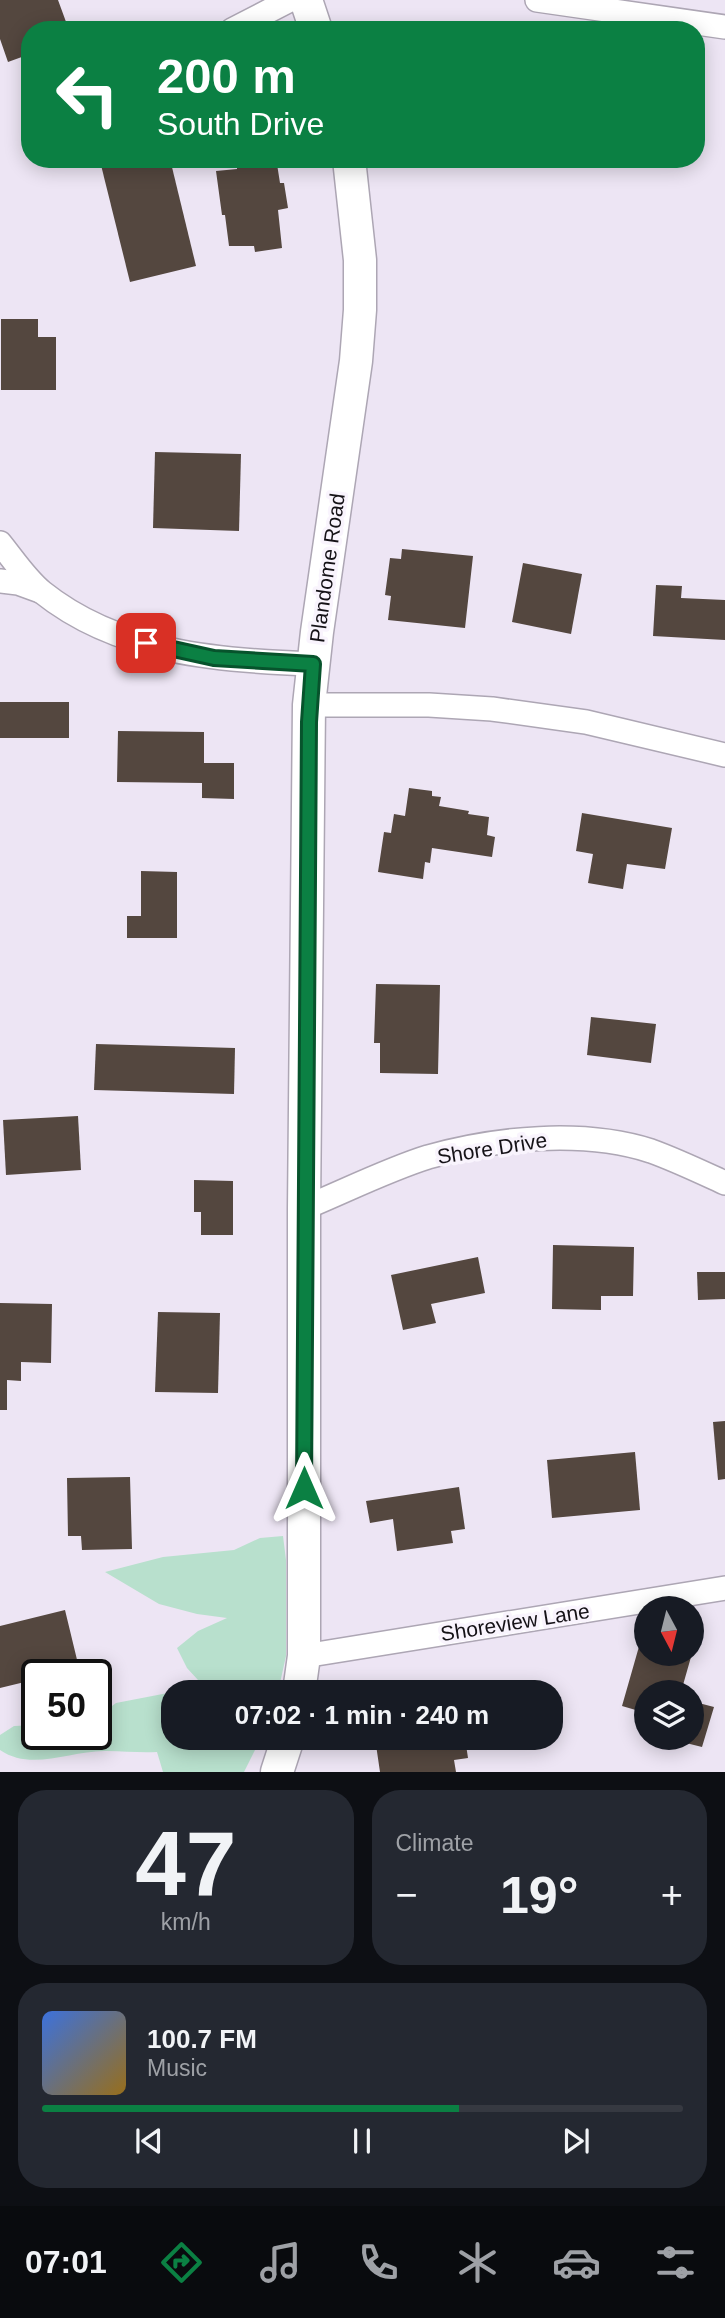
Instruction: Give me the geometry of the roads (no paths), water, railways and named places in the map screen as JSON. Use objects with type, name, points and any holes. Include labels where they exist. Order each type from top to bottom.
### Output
[{"type":"main road","points":[[306,0],[313,21]]},
{"type":"main road","name":"Plandome Road","points":[[301,1680],[304,1656],[304,1208],[309,705],[354,374],[360,310],[360,260],[350,168]]},
{"type":"main road","points":[[277,1772],[285,1750]]},
{"type":"street","points":[[249,21],[290,0]]},
{"type":"street","points":[[537,0],[683,21]]},
{"type":"street","points":[[705,24],[725,27]]},
{"type":"street","points":[[0,543],[40,591],[74,615],[119,635],[214,658],[313,664]]},
{"type":"street","points":[[0,581],[18,583],[40,591]]},
{"type":"street","points":[[309,705],[429,705],[492,709],[586,722],[725,755]]},
{"type":"street","name":"Shore Drive","points":[[304,1208],[426,1158],[462,1149],[529,1139],[589,1139],[650,1151],[725,1183]]},
{"type":"street","name":"Shoreview Lane","points":[[304,1656],[725,1588]]}]
